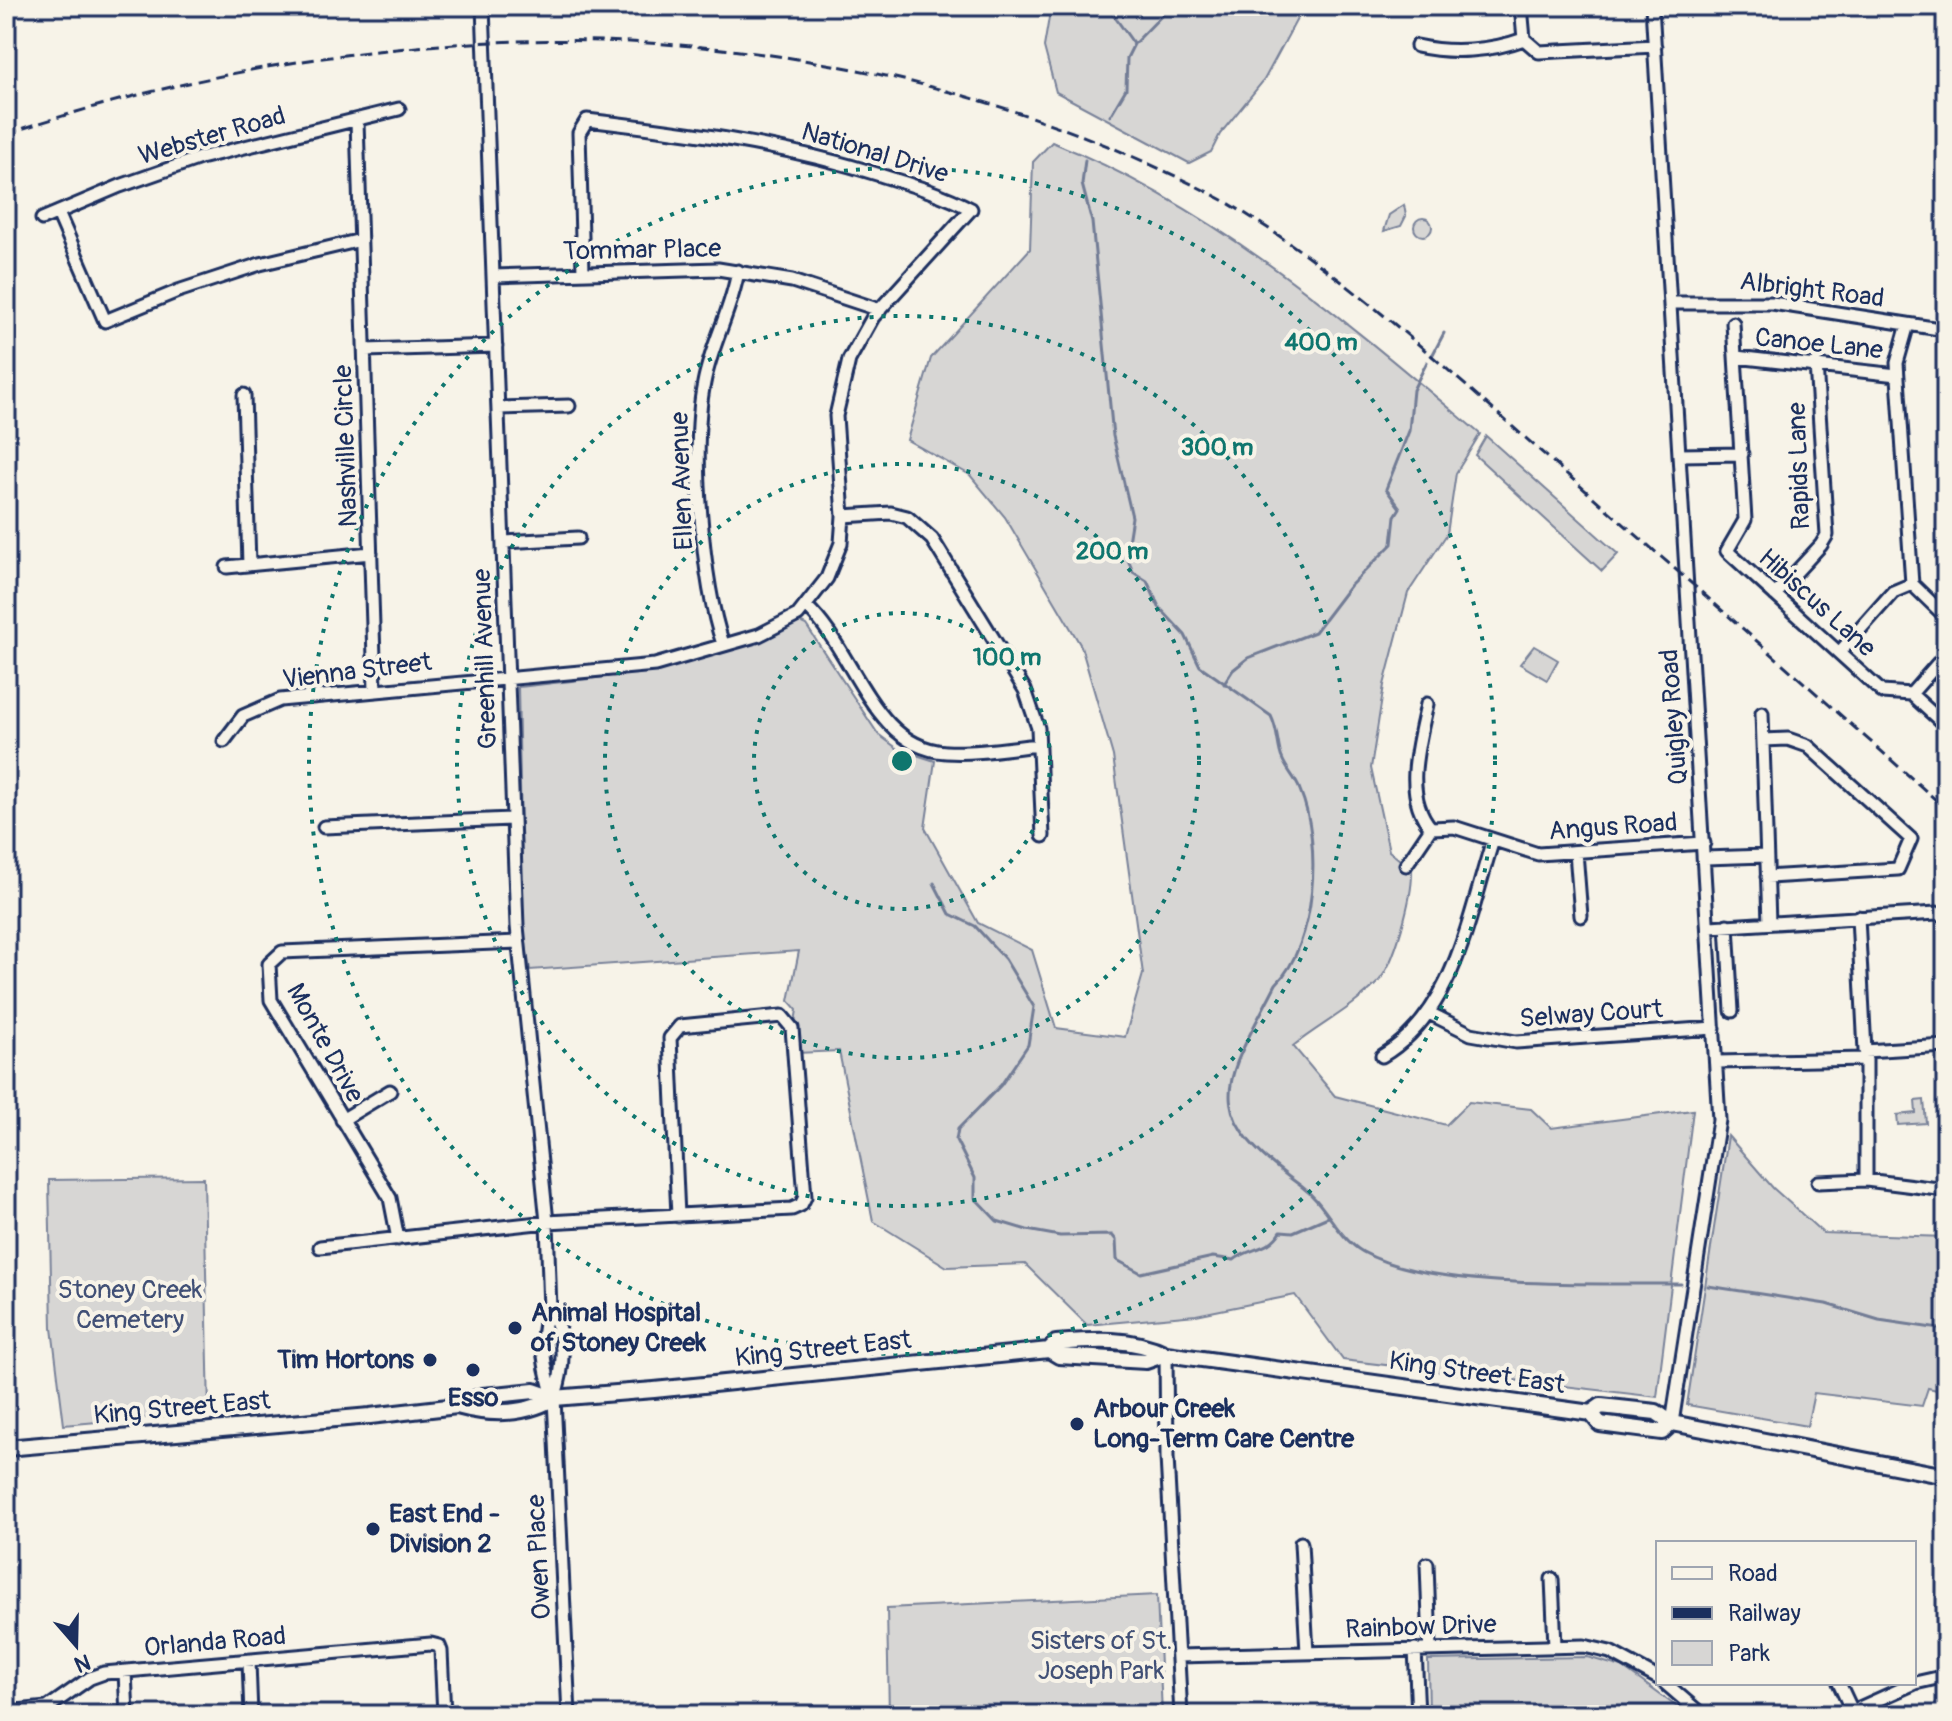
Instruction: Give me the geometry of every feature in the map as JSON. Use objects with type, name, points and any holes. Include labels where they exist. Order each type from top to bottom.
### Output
[{"type":"main road","name":"King Street East","points":[[6,1448],[457,1406],[483,1413],[536,1408],[554,1398],[1049,1350],[1054,1343],[1102,1340],[1147,1345],[1166,1354],[1591,1413],[1601,1406],[1656,1412],[1672,1423],[1946,1476]]},
{"type":"street","name":"Greenhill Avenue","points":[[483,6],[510,676],[511,819],[518,942],[547,1222],[550,1310],[559,1322],[562,1375],[554,1398]]},
{"type":"street","points":[[1521,6],[1524,39],[1533,50],[1546,53],[1655,46]]},
{"type":"street","name":"Quigley Road","points":[[1652,6],[1710,927],[1719,1120],[1672,1423]]},
{"type":"street","points":[[1417,46],[1450,51],[1507,47],[1524,39]]},
{"type":"street","name":"Webster Road","points":[[42,219],[200,158],[399,109]]},
{"type":"street","name":"National Drive","points":[[510,676],[655,665],[766,632],[798,615],[817,594],[836,561],[843,516],[836,426],[840,388],[854,350],[880,310],[971,209],[946,196],[804,153],[749,140],[587,120],[579,133],[583,272]]},
{"type":"street","name":"Nashville Circle","points":[[227,567],[371,553],[357,121]]},
{"type":"street","points":[[58,213],[105,321],[178,291],[260,264],[361,240]]},
{"type":"street","name":"Tommar Place","points":[[494,276],[707,268],[792,281],[880,310]]},
{"type":"street","name":"Ellen Avenue","points":[[723,644],[714,617],[706,573],[699,425],[703,384],[738,271]]},
{"type":"street","name":"Albright Road","points":[[1672,303],[1772,303],[1946,330]]},
{"type":"street","name":"Hibiscus Lane","points":[[1733,323],[1745,520],[1727,551],[1882,692],[1911,694]]},
{"type":"street","points":[[1908,324],[1897,363],[1897,375],[1912,584],[1946,617]]},
{"type":"street","points":[[365,350],[496,346]]},
{"type":"street","name":"Canoe Lane","points":[[1736,357],[1897,375]]},
{"type":"street","name":"Rapids Lane","points":[[1775,595],[1827,535],[1816,364]]},
{"type":"street","points":[[244,395],[249,565]]},
{"type":"street","points":[[498,408],[569,406]]},
{"type":"street","points":[[1680,455],[1742,454]]},
{"type":"street","points":[[843,516],[891,513],[907,517],[925,530],[1025,690],[1038,728],[1043,836]]},
{"type":"street","points":[[504,542],[578,538]]},
{"type":"street","points":[[371,553],[375,690]]},
{"type":"street","points":[[1839,653],[1893,592],[1912,584]]},
{"type":"street","points":[[806,606],[831,633],[884,718],[903,737],[945,752],[1039,745]]},
{"type":"street","points":[[1946,654],[1911,694],[1946,726]]},
{"type":"street","name":"Vienna Street","points":[[224,741],[243,716],[280,700],[510,676]]},
{"type":"street","points":[[1406,865],[1431,828],[1421,816],[1414,770],[1427,704]]},
{"type":"street","points":[[1762,713],[1769,923]]},
{"type":"street","points":[[1763,740],[1788,739],[1808,746],[1911,839],[1898,869],[1767,877]]},
{"type":"street","points":[[324,827],[511,819]]},
{"type":"street","name":"Angus Road","points":[[1431,828],[1454,827],[1538,854],[1704,843]]},
{"type":"street","points":[[1382,1056],[1401,1045],[1429,1013],[1452,970],[1493,840]]},
{"type":"street","points":[[1576,852],[1581,916]]},
{"type":"street","points":[[1705,858],[1766,856]]},
{"type":"street","points":[[1710,927],[1937,913],[1946,916]]},
{"type":"street","points":[[1858,917],[1865,1051],[1946,1046]]},
{"type":"street","points":[[1727,925],[1732,1011]]},
{"type":"street","name":"Monte Drive","points":[[398,1239],[390,1198],[271,1000],[267,975],[275,955],[291,951],[518,942]]},
{"type":"street","name":"Selway Court","points":[[1429,1013],[1471,1034],[1516,1042],[1714,1028]]},
{"type":"street","points":[[320,1247],[547,1222],[678,1216],[792,1209],[801,1205],[805,1197],[792,1028],[782,1016],[680,1026],[673,1031],[670,1038],[678,1216]]},
{"type":"street","points":[[1717,1062],[1866,1059],[1866,1180]]},
{"type":"street","points":[[342,1120],[390,1091]]},
{"type":"street","points":[[1818,1182],[1866,1180],[1946,1190]]},
{"type":"street","points":[[1166,1354],[1167,1457],[1181,1715]]},
{"type":"street","name":"Owen Place","points":[[554,1398],[569,1715]]},
{"type":"street","points":[[1301,1543],[1307,1653]]},
{"type":"street","points":[[1427,1564],[1430,1648]]},
{"type":"street","points":[[1552,1579],[1555,1646]]},
{"type":"street","name":"Orlanda Road","points":[[6,1712],[47,1708],[90,1678],[125,1672],[439,1646],[444,1715]]},
{"type":"street","name":"Rainbow Drive","points":[[1178,1656],[1555,1646],[1610,1652],[1656,1677]]},
{"type":"street","points":[[1415,1649],[1418,1715]]},
{"type":"street","points":[[249,1662],[251,1715]]},
{"type":"street","points":[[125,1672],[127,1715]]},
{"type":"street","points":[[1916,1683],[1946,1676]]},
{"type":"street","points":[[1669,1685],[1702,1715]]},
{"type":"street","points":[[1840,1685],[1850,1714],[1911,1685]]},
{"type":"green space","points":[[1051,6],[1304,6],[1264,80],[1220,134],[1211,152],[1189,163],[1056,92],[1044,47]]},
{"type":"green space","points":[[1052,142],[1169,199],[1224,233],[1380,350],[1480,434],[1456,473],[1447,534],[1408,593],[1384,685],[1371,768],[1389,851],[1412,870],[1402,929],[1391,960],[1378,982],[1348,1008],[1293,1046],[1335,1096],[1446,1125],[1469,1102],[1531,1109],[1551,1128],[1693,1110],[1657,1397],[1343,1360],[1295,1295],[1196,1315],[1087,1325],[1025,1264],[947,1267],[873,1221],[839,1051],[797,1053],[794,1028],[797,1010],[789,1001],[799,951],[530,970],[523,929],[518,687],[660,668],[729,649],[793,619],[806,625],[878,734],[898,749],[935,761],[925,828],[978,923],[1032,950],[1056,1028],[1125,1037],[1143,974],[1113,756],[1081,646],[1005,517],[970,475],[907,440],[931,358],[1030,249],[1033,162]]},
{"type":"green space","points":[[1404,205],[1406,216],[1401,226],[1384,231],[1389,215]]},
{"type":"green space","points":[[1419,218],[1427,218],[1432,227],[1430,234],[1419,236],[1414,231],[1414,223]]},
{"type":"green space","points":[[1486,436],[1618,554],[1602,571],[1475,455]]},
{"type":"green space","points":[[1534,646],[1558,660],[1547,680],[1520,664]]},
{"type":"green space","points":[[1924,1100],[1926,1123],[1898,1125],[1897,1115],[1916,1113],[1915,1101]]},
{"type":"green space","points":[[1728,1136],[1773,1188],[1823,1233],[1946,1237],[1946,1392],[1928,1388],[1922,1406],[1814,1393],[1807,1426],[1687,1405]]},
{"type":"green space","name":"Stoney Creek Cemetery","points":[[204,1178],[209,1412],[64,1425],[52,1328],[49,1180]]},
{"type":"green space","name":"Sisters of St. Joseph Park","points":[[1157,1595],[1162,1715],[889,1715],[887,1608]]},
{"type":"green space","points":[[1587,1657],[1622,1667],[1688,1715],[1429,1715],[1428,1660]]},
{"type":"waterway","points":[[1107,6],[1134,44]]},
{"type":"waterway","points":[[1110,116],[1126,89],[1127,58],[1134,44],[1171,6]]},
{"type":"waterway","points":[[1085,160],[1082,184],[1092,222],[1113,436],[1132,517],[1126,555],[1133,572],[1147,581],[1159,607],[1185,635],[1200,666],[1271,716],[1282,757],[1300,790],[1311,836],[1312,891],[1300,944],[1290,966],[1276,984],[1234,1072],[1230,1094],[1234,1115],[1246,1136],[1268,1160],[1310,1193],[1354,1245],[1393,1265],[1473,1279],[1518,1282],[1681,1284]]},
{"type":"waterway","points":[[1432,356],[1444,333]]},
{"type":"waterway","points":[[1224,684],[1233,670],[1248,658],[1315,632],[1350,586],[1392,544],[1395,516],[1400,508],[1386,489],[1409,431],[1413,390],[1427,362]]},
{"type":"waterway","points":[[934,883],[950,914],[975,926],[1005,959],[1034,1007],[1028,1045],[1001,1085],[958,1129],[956,1140],[975,1178],[975,1198],[997,1221],[1060,1236],[1112,1235],[1116,1240],[1117,1260],[1141,1273],[1213,1257],[1234,1260],[1265,1246],[1281,1231],[1293,1232],[1328,1217]]},
{"type":"waterway","points":[[1708,1286],[1826,1304],[1879,1320],[1946,1330]]},
{"type":"railway","points":[[6,134],[158,90],[312,60],[467,43],[623,42],[777,56],[929,86],[1078,134],[1223,200],[1347,285],[1462,382],[1946,809]]},
{"type":"place","name":"Animal Hospital of Stoney Creek","points":[[515,1328]]},
{"type":"place","name":"Tim Hortons","points":[[430,1360]]},
{"type":"place","name":"Esso","points":[[473,1370]]},
{"type":"place","name":"Arbour Creek Long-Term Care Centre","points":[[1077,1424]]},
{"type":"place","name":"East End - Division 2","points":[[373,1529]]}]
